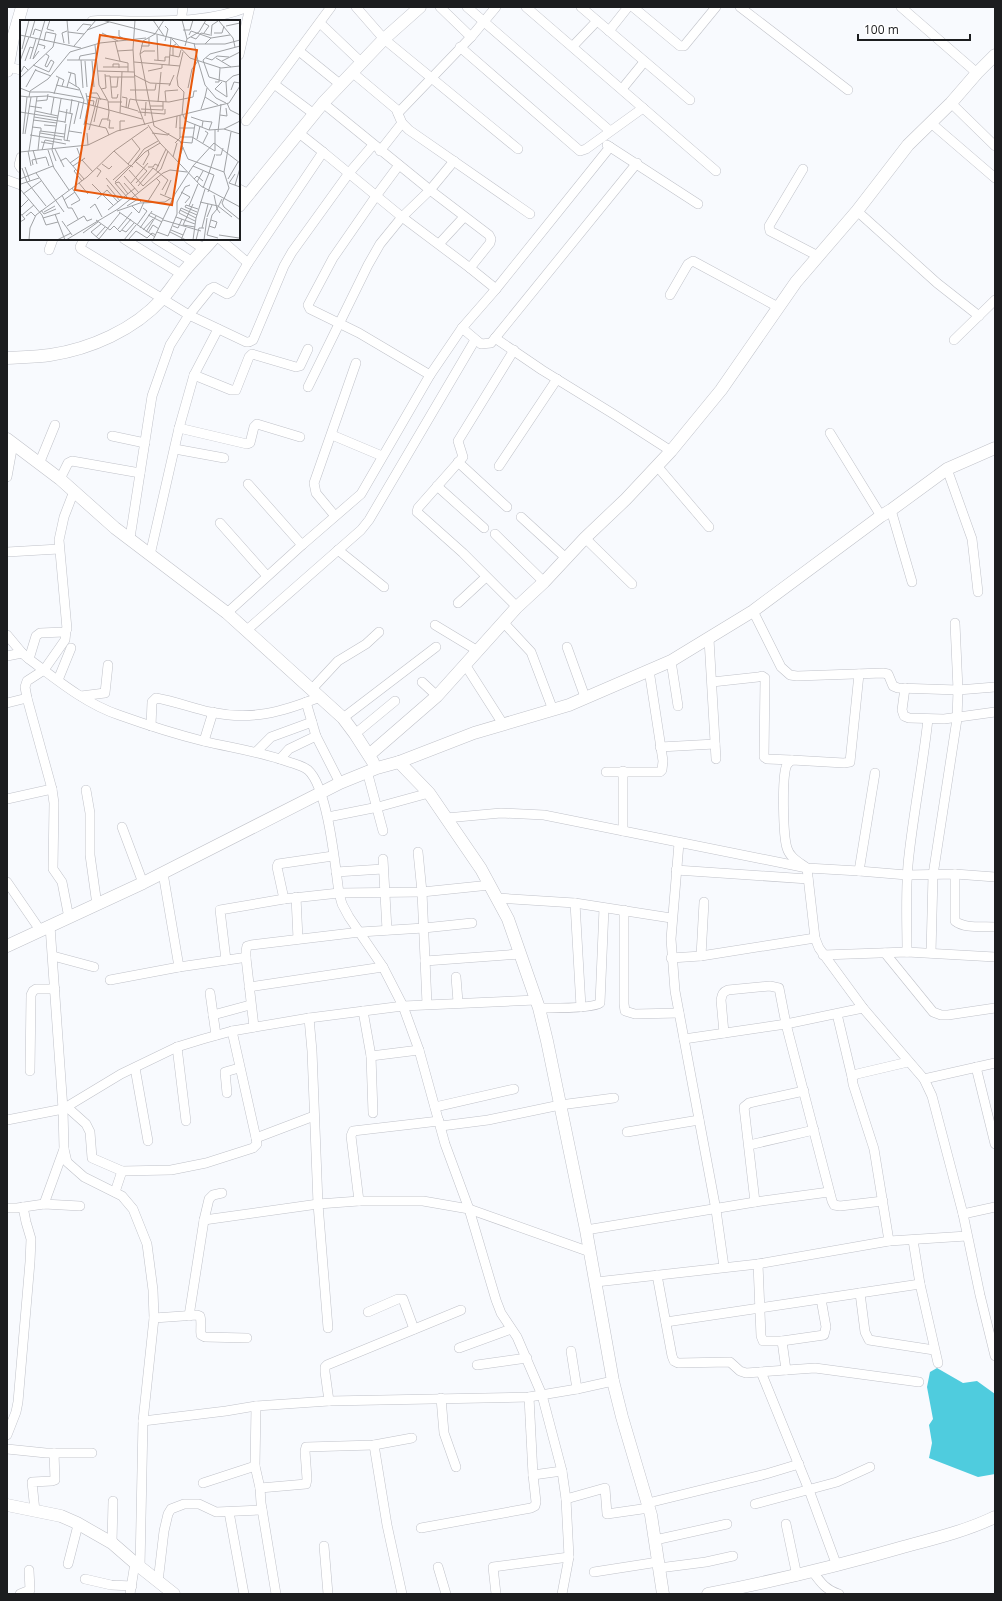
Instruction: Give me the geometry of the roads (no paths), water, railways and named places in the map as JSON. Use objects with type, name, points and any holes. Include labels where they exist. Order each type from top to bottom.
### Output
[{"type":"street","points":[[20,70],[8,69],[10,38],[22,7]]},
{"type":"street","points":[[182,7],[181,20],[212,19],[234,10],[249,7],[240,50]]},
{"type":"street","points":[[246,121],[331,7]]},
{"type":"street","points":[[240,203],[244,191],[299,133],[324,103],[384,39],[420,7]]},
{"type":"street","points":[[440,7],[471,37]]},
{"type":"street","points":[[468,7],[610,132]]},
{"type":"street","points":[[398,113],[471,37],[496,7]]},
{"type":"street","points":[[526,7],[716,171]]},
{"type":"street","points":[[581,7],[690,100]]},
{"type":"street","points":[[609,31],[628,7]]},
{"type":"street","points":[[633,7],[680,46],[684,46],[716,7]]},
{"type":"street","points":[[740,7],[848,90]]},
{"type":"street","points":[[901,7],[977,72]]},
{"type":"street","points":[[359,8],[384,39],[518,149]]},
{"type":"street","points":[[573,46],[597,21]]},
{"type":"street","points":[[320,23],[362,63]]},
{"type":"street","points":[[460,47],[578,150],[583,151],[643,108]]},
{"type":"street","points":[[299,51],[341,86]]},
{"type":"street","points":[[369,756],[437,696],[466,666],[517,607],[544,582],[585,538],[626,499],[671,451],[721,390],[778,307],[818,256],[857,211],[908,145],[951,103],[977,72],[995,55]]},
{"type":"street","points":[[622,89],[644,62]]},
{"type":"street","points":[[352,73],[398,113],[402,123],[409,130],[530,214]]},
{"type":"street","points":[[274,84],[314,114]]},
{"type":"street","points":[[324,103],[377,148],[464,217],[490,235],[491,239],[470,268]]},
{"type":"street","points":[[951,103],[995,146]]},
{"type":"street","points":[[931,122],[995,178]]},
{"type":"street","points":[[84,240],[80,247],[81,249],[189,315],[246,342],[252,341],[284,266],[298,243],[349,174],[402,123]]},
{"type":"street","points":[[299,133],[402,217],[496,289]]},
{"type":"street","points":[[599,140],[698,204]]},
{"type":"street","points":[[227,613],[361,494],[430,374],[462,328],[496,289],[610,147]]},
{"type":"street","points":[[130,538],[149,410],[166,354],[189,315],[212,287],[217,287],[227,294],[231,292],[248,263],[323,152]]},
{"type":"street","points":[[308,387],[338,324],[377,250],[402,217],[430,190],[454,161]]},
{"type":"street","points":[[462,328],[481,344],[487,345],[491,343],[637,164]]},
{"type":"street","points":[[399,165],[333,258],[308,302],[308,307],[430,374]]},
{"type":"street","points":[[803,169],[769,226],[769,229],[786,240],[818,256]]},
{"type":"street","points":[[7,180],[20,185]]},
{"type":"street","points":[[857,211],[937,283],[979,316]]},
{"type":"street","points":[[439,244],[464,217]]},
{"type":"street","points":[[48,250],[53,240]]},
{"type":"street","points":[[126,240],[181,274]]},
{"type":"street","points":[[158,240],[193,262]]},
{"type":"street","points":[[190,240],[204,249]]},
{"type":"street","points":[[7,358],[49,355],[76,350],[109,337],[130,326],[147,314],[163,299],[181,274],[212,240]]},
{"type":"street","points":[[221,240],[248,263]]},
{"type":"street","points":[[670,295],[688,264],[693,261],[778,307]]},
{"type":"street","points":[[954,340],[995,300]]},
{"type":"street","points":[[150,555],[179,428],[194,375],[218,329]]},
{"type":"street","points":[[495,338],[671,451]]},
{"type":"street","points":[[247,630],[361,530],[375,512],[476,340]]},
{"type":"street","points":[[194,375],[231,390],[236,390],[249,357],[252,354],[296,367],[300,366],[308,349]]},
{"type":"street","points":[[514,350],[458,441],[463,457],[418,508],[418,514],[463,553],[517,607]]},
{"type":"street","points":[[335,516],[316,493],[314,489],[315,477],[332,435],[356,364]]},
{"type":"street","points":[[499,466],[557,379]]},
{"type":"street","points":[[179,428],[247,444],[250,443],[254,427],[257,424],[300,437]]},
{"type":"street","points":[[39,464],[55,425]]},
{"type":"street","points":[[830,433],[886,513],[912,582]]},
{"type":"street","points":[[332,435],[382,456]]},
{"type":"street","points":[[112,436],[145,443]]},
{"type":"street","points":[[10,441],[60,479],[98,514],[227,613],[342,718],[355,734],[369,756],[383,831]]},
{"type":"street","points":[[7,477],[10,441]]},
{"type":"street","points":[[7,946],[143,883],[340,783],[474,733],[553,710],[671,661],[709,639],[752,611],[947,469],[995,448]]},
{"type":"street","points":[[175,449],[224,458]]},
{"type":"street","points":[[60,479],[68,463],[72,461],[140,473]]},
{"type":"street","points":[[458,462],[507,506]]},
{"type":"street","points":[[657,466],[709,527]]},
{"type":"street","points":[[947,469],[972,539],[978,592]]},
{"type":"street","points":[[248,484],[302,545]]},
{"type":"street","points":[[437,486],[484,528]]},
{"type":"street","points":[[69,918],[62,882],[55,873],[53,866],[54,803],[52,789],[25,687],[27,681],[44,670],[64,640],[66,631],[59,549],[61,531],[74,491]]},
{"type":"street","points":[[521,517],[566,559]]},
{"type":"street","points":[[220,523],[267,576]]},
{"type":"street","points":[[495,534],[544,582]]},
{"type":"street","points":[[585,538],[632,584]]},
{"type":"street","points":[[7,552],[59,549]]},
{"type":"street","points":[[338,550],[384,587]]},
{"type":"street","points":[[458,603],[486,577]]},
{"type":"street","points":[[752,611],[781,667],[790,675],[888,674],[893,686],[905,688],[958,690],[995,687]]},
{"type":"street","points":[[503,622],[531,652],[553,710]]},
{"type":"street","points":[[931,953],[933,875],[957,719],[958,690],[955,623]]},
{"type":"street","points":[[435,625],[478,651]]},
{"type":"street","points":[[25,656],[36,636],[40,633],[66,631]]},
{"type":"street","points":[[151,726],[152,702],[156,698],[213,712],[257,715],[269,714],[306,702],[316,693],[338,661],[366,644],[379,632]]},
{"type":"street","points":[[7,634],[25,656],[81,696],[104,710],[151,726],[204,741],[256,752],[280,759],[305,768],[309,771],[320,792],[328,817],[338,892],[346,911],[382,967],[403,1006],[419,1050],[445,1144],[469,1209],[496,1300],[501,1313],[527,1358],[542,1395],[562,1471],[566,1499],[569,1558],[562,1594]]},
{"type":"street","points":[[709,639],[716,759]]},
{"type":"street","points":[[342,718],[436,647]]},
{"type":"street","points":[[567,647],[586,697]]},
{"type":"street","points":[[58,680],[71,648]]},
{"type":"street","points":[[7,656],[25,656]]},
{"type":"street","points":[[671,661],[678,706]]},
{"type":"street","points":[[81,696],[105,693],[108,665]]},
{"type":"street","points":[[466,666],[503,724]]},
{"type":"street","points":[[606,772],[660,772],[662,770],[663,761],[649,670]]},
{"type":"street","points":[[712,682],[762,676],[765,678],[764,757],[767,759],[844,763],[850,762],[859,674]]},
{"type":"street","points":[[422,682],[437,696]]},
{"type":"street","points":[[905,688],[902,710],[904,716],[928,719],[957,719],[995,712]]},
{"type":"street","points":[[7,703],[27,698]]},
{"type":"street","points":[[355,734],[395,701]]},
{"type":"street","points":[[306,702],[316,736],[340,783]]},
{"type":"street","points":[[204,741],[213,712]]},
{"type":"street","points":[[906,952],[907,875],[912,832],[924,760],[928,719]]},
{"type":"street","points":[[256,752],[271,737],[312,722]]},
{"type":"street","points":[[280,759],[289,749],[316,736]]},
{"type":"street","points":[[660,747],[715,744]]},
{"type":"street","points":[[792,760],[788,762],[786,768],[784,796],[785,839],[787,849],[792,857],[807,868],[815,938],[824,955],[863,1008],[924,1080],[936,1110],[963,1214],[995,1356]]},
{"type":"street","points":[[399,762],[429,793],[481,869],[508,919],[537,1004],[586,1230],[613,1381],[648,1506],[663,1594]]},
{"type":"street","points":[[623,771],[623,831]]},
{"type":"street","points":[[859,871],[875,773]]},
{"type":"street","points":[[7,799],[52,789]]},
{"type":"street","points":[[86,790],[90,813],[90,855],[97,905]]},
{"type":"street","points":[[328,817],[378,807],[429,793]]},
{"type":"street","points":[[446,818],[501,813],[544,815],[807,868],[907,875],[955,874],[995,877]]},
{"type":"street","points":[[122,827],[143,883]]},
{"type":"street","points":[[679,843],[671,918],[671,958],[675,991],[716,1210],[724,1267]]},
{"type":"street","points":[[418,852],[422,892],[427,1004]]},
{"type":"street","points":[[284,899],[277,867],[278,864],[333,856]]},
{"type":"street","points":[[383,859],[387,930]]},
{"type":"street","points":[[336,872],[383,869]]},
{"type":"street","points":[[676,870],[808,879]]},
{"type":"street","points":[[163,873],[179,967]]},
{"type":"street","points":[[955,874],[955,921],[959,924],[965,925],[995,926]]},
{"type":"street","points":[[7,882],[45,928],[53,956],[65,1108],[64,1149],[67,1162],[84,1177],[122,1196],[134,1209],[147,1244],[153,1290],[154,1318],[143,1421],[137,1565],[131,1590],[85,1579]]},
{"type":"street","points":[[226,960],[220,910],[296,897],[338,892],[422,892],[490,885]]},
{"type":"street","points":[[296,897],[298,939]]},
{"type":"street","points":[[497,898],[575,903],[671,918]]},
{"type":"street","points":[[700,956],[704,902]]},
{"type":"street","points":[[575,903],[581,1007]]},
{"type":"street","points":[[7,1120],[65,1108],[135,1068],[177,1047],[216,1035],[254,1026],[403,1006],[458,1002],[537,1004],[581,1007],[598,1005],[600,1003],[604,908]]},
{"type":"street","points":[[624,910],[625,1011],[636,1014],[679,1013]]},
{"type":"street","points":[[254,1026],[250,1006],[246,958],[247,946],[360,932],[472,923]]},
{"type":"street","points":[[671,958],[700,956],[815,938]]},
{"type":"street","points":[[824,955],[906,952],[995,958]]},
{"type":"street","points":[[885,953],[933,1012],[941,1015],[948,1015],[995,1008]]},
{"type":"street","points":[[425,961],[520,954]]},
{"type":"street","points":[[53,956],[94,967]]},
{"type":"street","points":[[110,980],[179,967],[246,958]]},
{"type":"street","points":[[249,987],[382,967]]},
{"type":"street","points":[[456,976],[458,1002]]},
{"type":"street","points":[[724,1033],[722,995],[728,990],[770,986],[779,988],[786,1024],[832,1201],[836,1206],[883,1201]]},
{"type":"street","points":[[30,1071],[32,991],[36,989],[55,989]]},
{"type":"street","points":[[210,993],[216,1035]]},
{"type":"street","points":[[213,1015],[250,1006]]},
{"type":"street","points":[[684,1039],[786,1024],[863,1008]]},
{"type":"street","points":[[363,1011],[371,1056],[373,1113]]},
{"type":"street","points":[[837,1014],[853,1084],[874,1149],[889,1241]]},
{"type":"street","points":[[309,1018],[312,1051],[318,1204],[328,1328]]},
{"type":"street","points":[[65,1108],[86,1124],[90,1132],[92,1158],[122,1172],[171,1170],[206,1163],[253,1148],[257,1144],[256,1138],[239,1068],[232,1031]]},
{"type":"street","points":[[177,1047],[186,1121]]},
{"type":"street","points":[[371,1056],[419,1050]]},
{"type":"street","points":[[852,1077],[857,1074],[908,1062]]},
{"type":"street","points":[[924,1080],[995,1063]]},
{"type":"street","points":[[976,1067],[992,1115],[995,1144]]},
{"type":"street","points":[[135,1068],[148,1141]]},
{"type":"street","points":[[227,1093],[224,1072],[239,1068]]},
{"type":"street","points":[[435,1106],[514,1089]]},
{"type":"street","points":[[755,1202],[744,1110],[746,1104],[804,1091]]},
{"type":"street","points":[[359,1201],[351,1136],[353,1131],[488,1120],[560,1105],[614,1098]]},
{"type":"street","points":[[256,1138],[314,1116]]},
{"type":"street","points":[[627,1132],[699,1120]]},
{"type":"street","points":[[749,1145],[814,1130]]},
{"type":"street","points":[[44,1204],[64,1149]]},
{"type":"street","points":[[115,1192],[122,1172]]},
{"type":"street","points":[[586,1230],[716,1210],[755,1202],[829,1192]]},
{"type":"street","points":[[189,1316],[204,1220],[209,1199],[214,1195],[222,1193]]},
{"type":"street","points":[[204,1220],[318,1204],[359,1201],[423,1201],[469,1209],[590,1252]]},
{"type":"street","points":[[7,1208],[44,1204],[80,1206]]},
{"type":"street","points":[[7,1435],[16,1412],[18,1402],[30,1262],[31,1238],[23,1207]]},
{"type":"street","points":[[963,1214],[995,1207]]},
{"type":"street","points":[[596,1282],[657,1274],[758,1264],[889,1241],[967,1236]]},
{"type":"street","points":[[913,1240],[920,1284],[938,1363]]},
{"type":"street","points":[[758,1264],[763,1341],[782,1341],[824,1335],[826,1327],[822,1299]]},
{"type":"street","points":[[657,1274],[672,1356],[674,1361],[678,1363],[730,1362],[742,1372],[809,1368],[830,1369],[919,1382]]},
{"type":"street","points":[[666,1322],[920,1284]]},
{"type":"street","points":[[860,1293],[865,1332],[869,1340],[934,1350]]},
{"type":"street","points":[[368,1312],[398,1299],[403,1299],[414,1330]]},
{"type":"street","points":[[329,1401],[324,1372],[327,1365],[461,1310]]},
{"type":"street","points":[[154,1318],[197,1315],[200,1316],[202,1320],[200,1330],[201,1335],[205,1337],[247,1338]]},
{"type":"street","points":[[459,1348],[511,1329]]},
{"type":"street","points":[[782,1341],[786,1370]]},
{"type":"street","points":[[570,1351],[577,1389]]},
{"type":"street","points":[[478,1365],[527,1358]]},
{"type":"street","points":[[761,1372],[809,1490],[837,1566]]},
{"type":"street","points":[[143,1421],[256,1406],[329,1401],[529,1397],[613,1381]]},
{"type":"street","points":[[421,1528],[531,1508],[535,1506],[536,1502],[529,1397]]},
{"type":"street","points":[[441,1398],[444,1433],[456,1466]]},
{"type":"street","points":[[256,1406],[255,1466],[260,1488],[262,1510],[276,1594]]},
{"type":"street","points":[[260,1488],[306,1484],[306,1447],[374,1444],[412,1438]]},
{"type":"street","points":[[374,1444],[387,1525],[402,1594]]},
{"type":"street","points":[[7,1449],[54,1453],[92,1453]]},
{"type":"street","points":[[35,1511],[32,1482],[55,1480],[54,1453]]},
{"type":"street","points":[[566,1499],[605,1488],[607,1514],[648,1506],[798,1464]]},
{"type":"street","points":[[203,1483],[255,1466]]},
{"type":"street","points":[[755,1504],[837,1482],[870,1467]]},
{"type":"street","points":[[533,1475],[562,1471]]},
{"type":"street","points":[[112,1543],[113,1501]]},
{"type":"street","points":[[158,1582],[164,1531],[168,1514],[172,1509],[184,1504],[199,1504],[216,1512],[262,1510]]},
{"type":"street","points":[[7,1505],[62,1516],[77,1523],[112,1543],[174,1594]]},
{"type":"street","points":[[229,1512],[244,1594]]},
{"type":"street","points":[[708,1594],[733,1592],[837,1566],[935,1538],[995,1517]]},
{"type":"street","points":[[68,1564],[77,1529],[77,1523]]},
{"type":"street","points":[[655,1540],[726,1524]]},
{"type":"street","points":[[786,1524],[797,1576]]},
{"type":"street","points":[[324,1546],[328,1594]]},
{"type":"street","points":[[594,1572],[706,1562],[733,1556]]},
{"type":"street","points":[[496,1594],[493,1567],[569,1558]]},
{"type":"street","points":[[438,1567],[446,1594]]},
{"type":"street","points":[[20,1594],[30,1590],[29,1570]]},
{"type":"street","points":[[813,1572],[823,1586],[830,1591],[839,1594]]},
{"type":"water","points":[[937,1368],[963,1383],[977,1381],[995,1394],[995,1474],[978,1477],[929,1458],[932,1443],[929,1425],[933,1419],[927,1387],[930,1372]]}]
